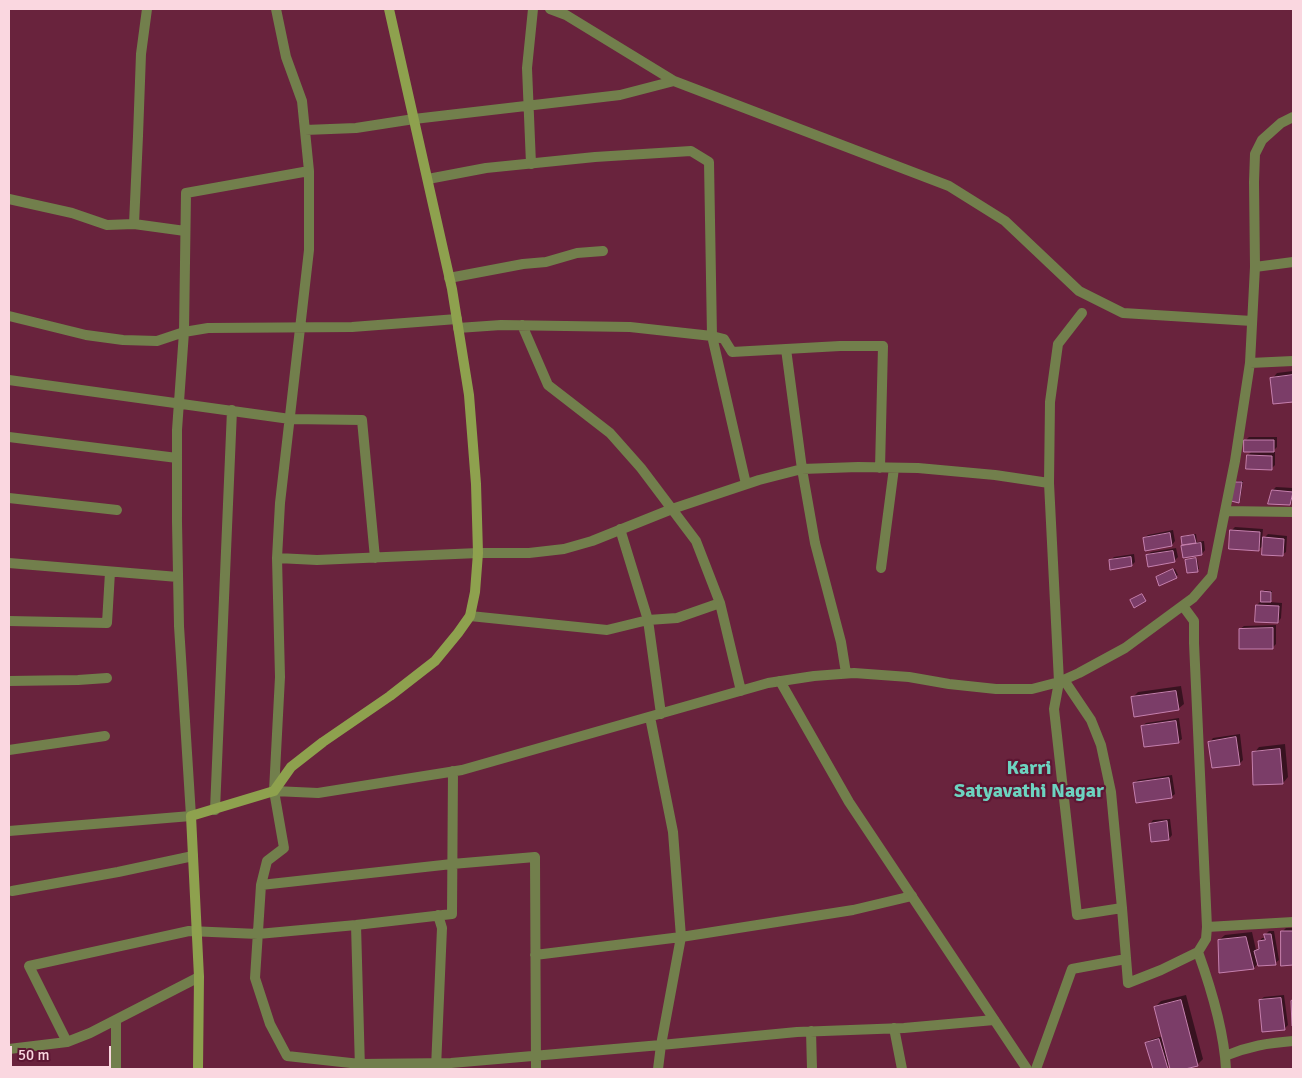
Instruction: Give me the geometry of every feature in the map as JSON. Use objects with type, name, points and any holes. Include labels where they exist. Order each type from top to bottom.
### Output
[{"type":"main road","points":[[198,1069],[199,977],[191,816],[274,791],[291,767],[323,742],[390,696],[435,661],[470,616],[475,592],[478,553],[476,484],[469,395],[449,278],[389,9]]},
{"type":"street","points":[[134,224],[141,54],[147,9]]},
{"type":"street","points":[[276,9],[286,57],[302,101],[309,171],[309,250],[280,503],[278,558],[280,677],[274,791],[284,848],[267,861],[261,884],[255,978],[270,1024],[287,1056],[360,1067],[436,1066],[535,1055],[811,1031],[894,1028],[994,1020]]},
{"type":"street","points":[[531,164],[527,68],[533,9]]},
{"type":"street","points":[[550,9],[566,15],[674,81],[949,186],[1005,221],[1079,291],[1123,313],[1252,321]]},
{"type":"street","points":[[305,130],[356,128],[414,119],[620,95],[674,81]]},
{"type":"street","points":[[274,791],[318,793],[462,770],[768,683],[814,676],[854,673],[909,677],[996,690],[1032,689],[1061,681],[1126,648],[1193,598],[1212,576],[1235,461],[1250,363],[1255,267],[1255,154],[1262,140],[1281,123],[1293,117]]},
{"type":"street","points":[[428,179],[486,168],[595,157],[691,151],[709,162],[712,336],[746,484]]},
{"type":"street","points":[[9,832],[191,816],[180,635],[176,522],[179,403],[184,332],[186,193],[309,171]]},
{"type":"street","points":[[9,200],[72,213],[107,225],[134,224],[185,231]]},
{"type":"street","points":[[449,278],[522,264],[546,262],[577,253],[603,251]]},
{"type":"street","points":[[1255,267],[1293,262]]},
{"type":"street","points":[[1082,313],[1058,344],[1050,402],[1049,483],[1061,681],[1054,709],[1077,914],[1122,908]]},
{"type":"street","points":[[9,316],[86,335],[158,342],[184,332],[208,328],[457,324],[630,326],[724,339],[732,352],[840,346],[883,346],[880,468]]},
{"type":"street","points":[[522,325],[548,385],[610,433],[641,468],[696,541],[720,603],[741,691]]},
{"type":"street","points":[[786,350],[802,469],[816,543],[841,642],[846,673]]},
{"type":"street","points":[[1250,363],[1293,361]]},
{"type":"street","points":[[9,380],[290,418],[362,420],[375,558]]},
{"type":"street","points":[[216,810],[232,410]]},
{"type":"street","points":[[9,437],[177,458]]},
{"type":"street","points":[[880,568],[894,468]]},
{"type":"street","points":[[278,558],[317,560],[478,553],[529,553],[564,549],[592,541],[672,509],[746,484],[802,469],[918,468],[995,475],[1049,483]]},
{"type":"street","points":[[9,498],[117,510]]},
{"type":"street","points":[[1225,511],[1293,512]]},
{"type":"street","points":[[620,530],[648,620],[661,714]]},
{"type":"street","points":[[9,563],[178,577]]},
{"type":"street","points":[[9,622],[107,623],[110,572]]},
{"type":"street","points":[[470,616],[607,630],[648,620],[677,618],[720,603]]},
{"type":"street","points":[[1061,681],[1091,720],[1101,745],[1111,792],[1128,983],[1198,952],[1206,939],[1208,927],[1194,621],[1183,606]]},
{"type":"street","points":[[9,681],[108,678]]},
{"type":"street","points":[[780,681],[849,802],[1027,1069]]},
{"type":"street","points":[[650,717],[673,832],[681,938],[658,1069]]},
{"type":"street","points":[[9,750],[105,736]]},
{"type":"street","points":[[67,1042],[29,966],[189,931],[258,934],[356,926],[452,914],[453,771]]},
{"type":"street","points":[[12,890],[118,872],[193,856]]},
{"type":"street","points":[[261,884],[535,857],[536,1069]]},
{"type":"street","points":[[535,955],[681,938],[853,910],[912,896]]},
{"type":"street","points":[[436,1066],[442,928],[438,916]]},
{"type":"street","points":[[1208,927],[1293,922]]},
{"type":"street","points":[[356,926],[360,1067]]},
{"type":"street","points":[[1198,952],[1211,989],[1226,1069]]},
{"type":"street","points":[[1036,1069],[1072,969],[1126,959]]},
{"type":"street","points":[[9,1049],[67,1042],[90,1033],[199,977]]},
{"type":"street","points":[[116,1020],[116,1069]]},
{"type":"street","points":[[894,1028],[902,1069]]},
{"type":"street","points":[[811,1031],[812,1069]]},
{"type":"street","points":[[1225,1056],[1243,1048],[1293,1041]]},
{"type":"building","points":[[1293,375],[1293,402],[1273,404],[1270,378]]},
{"type":"building","points":[[1244,440],[1274,440],[1274,452],[1244,452]]},
{"type":"building","points":[[1247,455],[1272,456],[1272,470],[1246,469]]},
{"type":"building","points":[[1234,482],[1242,482],[1239,503],[1231,501]]},
{"type":"building","points":[[1272,490],[1293,492],[1290,505],[1268,504]]},
{"type":"building","points":[[1230,530],[1260,532],[1259,551],[1229,549]]},
{"type":"building","points":[[1170,533],[1172,546],[1145,551],[1143,538]]},
{"type":"building","points":[[1194,535],[1196,543],[1182,545],[1181,537]]},
{"type":"building","points":[[1263,537],[1284,539],[1283,556],[1262,555]]},
{"type":"building","points":[[1201,543],[1202,555],[1183,558],[1181,546]]},
{"type":"building","points":[[1173,551],[1175,562],[1148,567],[1146,555]]},
{"type":"building","points":[[1131,557],[1132,566],[1110,570],[1109,560]]},
{"type":"building","points":[[1196,558],[1198,572],[1187,573],[1185,560]]},
{"type":"building","points":[[1173,569],[1177,578],[1159,586],[1156,577]]},
{"type":"building","points":[[1261,591],[1271,592],[1271,602],[1261,602]]},
{"type":"building","points":[[1142,594],[1146,601],[1134,608],[1130,600]]},
{"type":"building","points":[[1256,605],[1279,606],[1278,623],[1255,622]]},
{"type":"building","points":[[1273,628],[1273,649],[1239,649],[1239,629]]},
{"type":"building","points":[[1176,691],[1179,710],[1134,717],[1131,697]]},
{"type":"building","points":[[1176,721],[1179,743],[1144,747],[1141,726]]},
{"type":"building","points":[[1236,737],[1240,765],[1212,768],[1208,742]]},
{"type":"building","points":[[1280,749],[1283,784],[1253,785],[1252,752]]},
{"type":"building","points":[[1169,778],[1172,798],[1136,803],[1133,783]]},
{"type":"building","points":[[1167,821],[1169,840],[1151,842],[1149,824]]},
{"type":"building","points":[[1281,931],[1293,931],[1293,965],[1281,966]]},
{"type":"building","points":[[1264,934],[1271,934],[1276,965],[1258,966],[1254,951],[1259,949],[1258,941],[1265,940]]},
{"type":"building","points":[[1246,937],[1254,969],[1219,973],[1218,940]]},
{"type":"building","points":[[1281,998],[1285,1030],[1262,1032],[1259,1000]]},
{"type":"building","points":[[1181,1000],[1198,1066],[1185,1069],[1170,1069],[1154,1007]]},
{"type":"building","points":[[1293,1000],[1293,1026],[1292,1026],[1291,1001]]},
{"type":"building","points":[[1159,1039],[1168,1069],[1153,1069],[1145,1043]]},
{"type":"district","name":"Karri Satyavathi Nagar","points":[[1029,780]]}]
